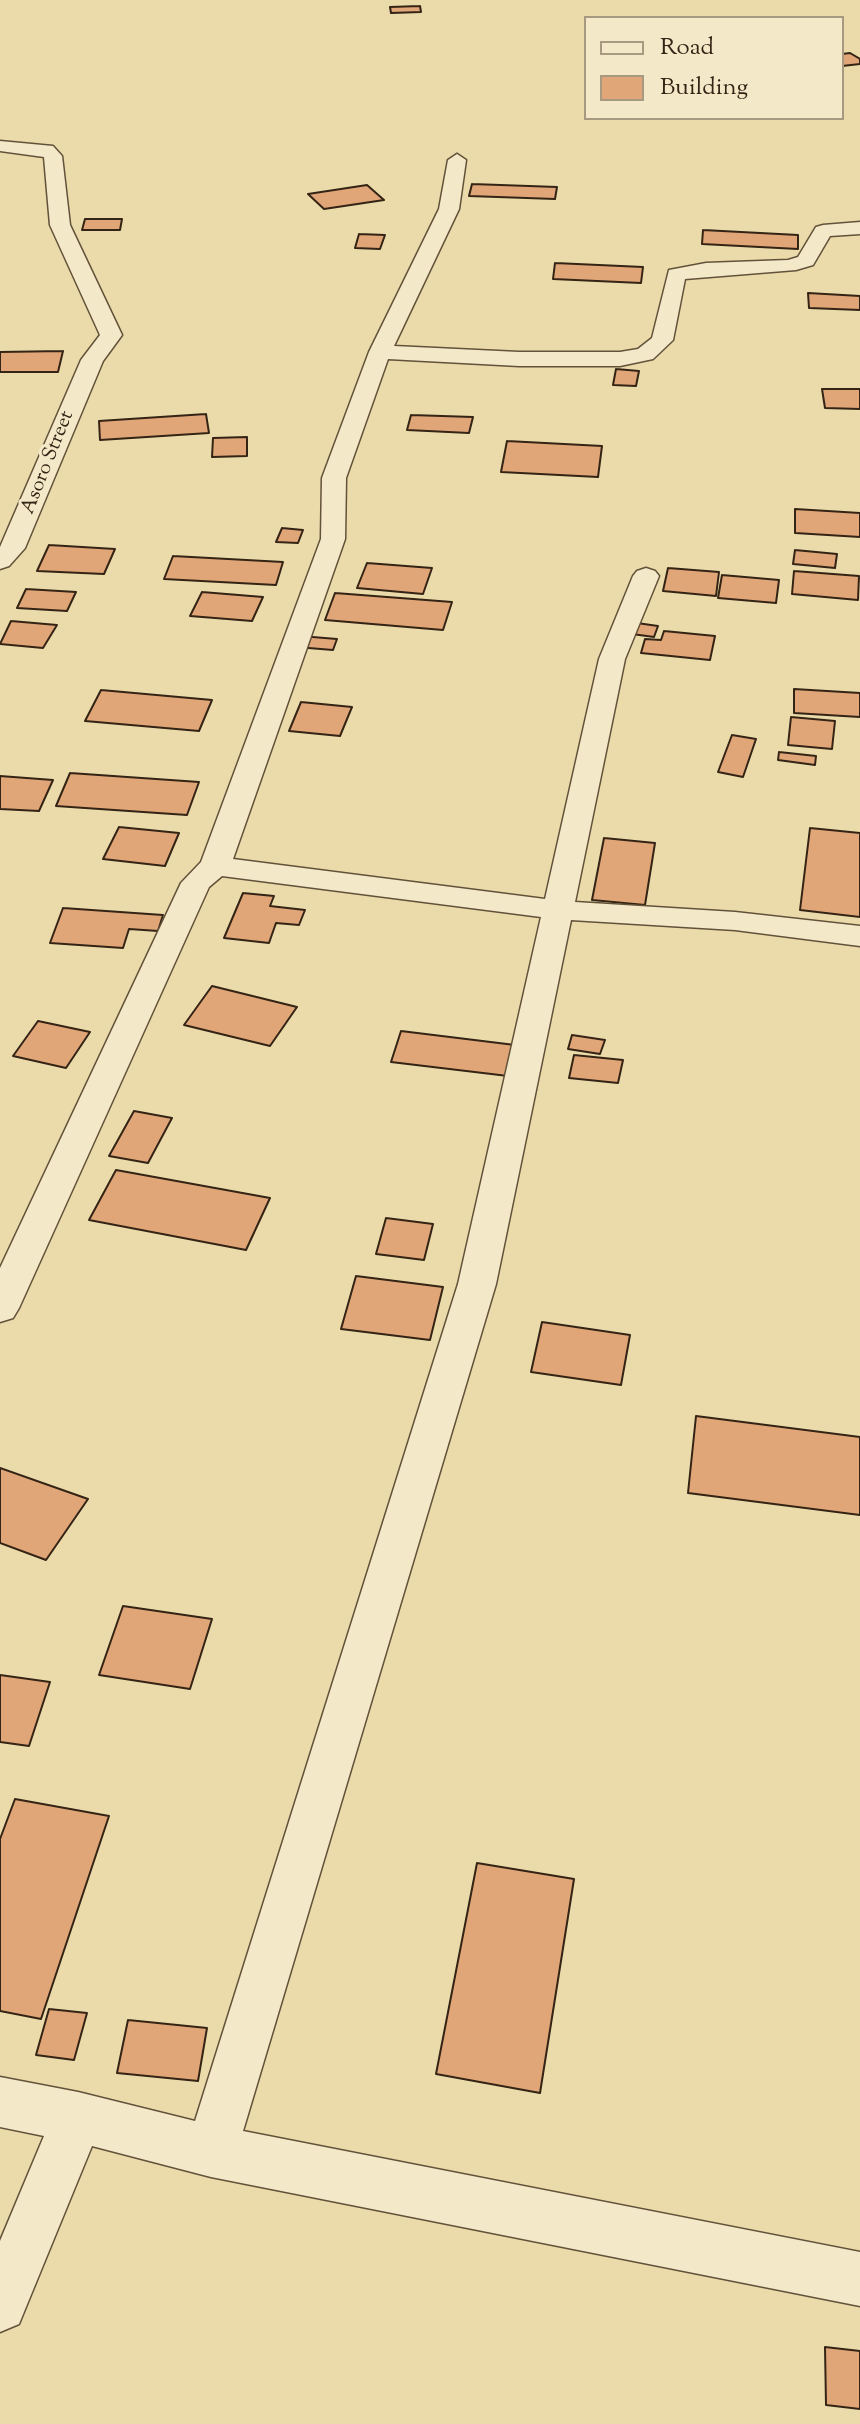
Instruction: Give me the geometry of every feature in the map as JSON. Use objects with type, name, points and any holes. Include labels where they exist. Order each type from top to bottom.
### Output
[{"type":"street","name":"Asoro Street","points":[[0,146],[47,150],[53,156],[60,225],[111,335],[92,360],[13,548],[0,561]]},
{"type":"street","points":[[0,1308],[196,883],[215,866],[333,539],[334,478],[380,352],[449,209],[457,160]]},
{"type":"street","points":[[380,352],[519,359],[620,359],[645,354],[662,340],[676,274],[706,269],[789,266],[806,261],[823,231],[860,228]]},
{"type":"street","points":[[211,2151],[477,1284],[612,659],[646,576]]},
{"type":"street","points":[[215,866],[559,910],[735,921],[860,936]]},
{"type":"street","points":[[0,2102],[78,2117],[211,2151],[860,2279]]},
{"type":"street","points":[[0,2305],[78,2117]]},
{"type":"building","points":[[420,6],[421,12],[391,13],[390,7]]},
{"type":"building","points":[[850,53],[860,59],[860,64],[844,66],[844,54]]},
{"type":"building","points":[[472,184],[557,187],[555,199],[469,196]]},
{"type":"building","points":[[367,185],[384,200],[324,209],[308,194]]},
{"type":"building","points":[[85,219],[122,219],[120,230],[82,230]]},
{"type":"building","points":[[703,230],[798,235],[798,249],[702,244]]},
{"type":"building","points":[[359,234],[385,235],[380,249],[355,248]]},
{"type":"building","points":[[555,263],[643,267],[641,283],[553,279]]},
{"type":"building","points":[[808,293],[860,296],[860,310],[809,308]]},
{"type":"building","points":[[63,351],[58,372],[0,372],[0,352]]},
{"type":"building","points":[[616,369],[639,371],[636,386],[613,385]]},
{"type":"building","points":[[822,389],[860,389],[860,409],[825,408]]},
{"type":"building","points":[[206,414],[209,433],[100,440],[99,421]]},
{"type":"building","points":[[411,415],[473,417],[469,433],[407,430]]},
{"type":"building","points":[[247,437],[247,456],[212,457],[213,438]]},
{"type":"building","points":[[507,441],[602,446],[598,477],[501,472]]},
{"type":"building","points":[[795,509],[860,513],[860,537],[795,533]]},
{"type":"building","points":[[282,528],[303,530],[298,543],[276,542]]},
{"type":"building","points":[[49,545],[115,549],[104,574],[37,571]]},
{"type":"building","points":[[795,550],[837,554],[835,568],[793,564]]},
{"type":"building","points":[[173,556],[283,562],[276,585],[164,579]]},
{"type":"building","points":[[367,563],[432,568],[423,594],[357,588]]},
{"type":"building","points":[[668,568],[719,572],[716,596],[663,591]]},
{"type":"building","points":[[794,571],[859,576],[858,600],[792,594]]},
{"type":"building","points":[[722,575],[779,580],[776,603],[718,598]]},
{"type":"building","points":[[26,589],[76,592],[67,611],[17,608]]},
{"type":"building","points":[[202,592],[263,597],[252,621],[190,616]]},
{"type":"building","points":[[335,593],[452,602],[443,630],[325,620]]},
{"type":"building","points":[[11,621],[57,625],[43,648],[0,644]]},
{"type":"building","points":[[637,623],[658,626],[654,637],[632,634]]},
{"type":"building","points":[[664,631],[715,636],[710,660],[641,653],[645,639],[661,640]]},
{"type":"building","points":[[300,636],[337,639],[333,650],[296,647]]},
{"type":"building","points":[[794,689],[860,693],[860,717],[794,713]]},
{"type":"building","points":[[101,690],[212,700],[199,731],[85,721]]},
{"type":"building","points":[[301,702],[352,707],[340,736],[289,731]]},
{"type":"building","points":[[791,717],[835,721],[832,749],[788,745]]},
{"type":"building","points":[[732,735],[756,739],[743,777],[718,772]]},
{"type":"building","points":[[779,752],[816,756],[815,765],[778,760]]},
{"type":"building","points":[[70,773],[199,782],[187,815],[56,806]]},
{"type":"building","points":[[0,776],[53,780],[39,811],[0,809]]},
{"type":"building","points":[[119,827],[179,833],[165,866],[103,859]]},
{"type":"building","points":[[810,828],[860,833],[860,917],[800,910]]},
{"type":"building","points":[[604,838],[655,843],[645,905],[592,900]]},
{"type":"building","points":[[243,893],[274,896],[270,906],[305,910],[299,925],[276,923],[269,943],[224,938]]},
{"type":"building","points":[[63,908],[163,915],[158,931],[129,929],[123,948],[50,943]]},
{"type":"building","points":[[212,986],[297,1007],[270,1046],[184,1025]]},
{"type":"building","points":[[38,1021],[90,1032],[66,1068],[13,1056]]},
{"type":"building","points":[[401,1031],[515,1045],[508,1076],[391,1062]]},
{"type":"building","points":[[572,1035],[605,1040],[600,1054],[568,1049]]},
{"type":"building","points":[[574,1055],[623,1060],[618,1083],[569,1078]]},
{"type":"building","points":[[134,1111],[172,1118],[148,1163],[109,1156]]},
{"type":"building","points":[[116,1170],[270,1198],[246,1250],[89,1220]]},
{"type":"building","points":[[386,1218],[433,1224],[424,1260],[376,1254]]},
{"type":"building","points":[[356,1276],[443,1287],[430,1340],[341,1329]]},
{"type":"building","points":[[542,1322],[630,1335],[621,1385],[531,1372]]},
{"type":"building","points":[[696,1416],[860,1437],[860,1515],[688,1493]]},
{"type":"building","points":[[0,1468],[88,1499],[46,1560],[0,1543]]},
{"type":"building","points":[[123,1606],[212,1619],[190,1689],[99,1675]]},
{"type":"building","points":[[0,1675],[50,1682],[29,1746],[0,1742]]},
{"type":"building","points":[[15,1799],[109,1816],[41,2019],[0,2011],[0,1839]]},
{"type":"building","points":[[477,1863],[574,1879],[540,2093],[436,2074]]},
{"type":"building","points":[[49,2009],[87,2013],[74,2060],[36,2055]]},
{"type":"building","points":[[128,2020],[207,2028],[198,2081],[117,2073]]},
{"type":"building","points":[[825,2347],[860,2351],[860,2409],[826,2405]]}]
